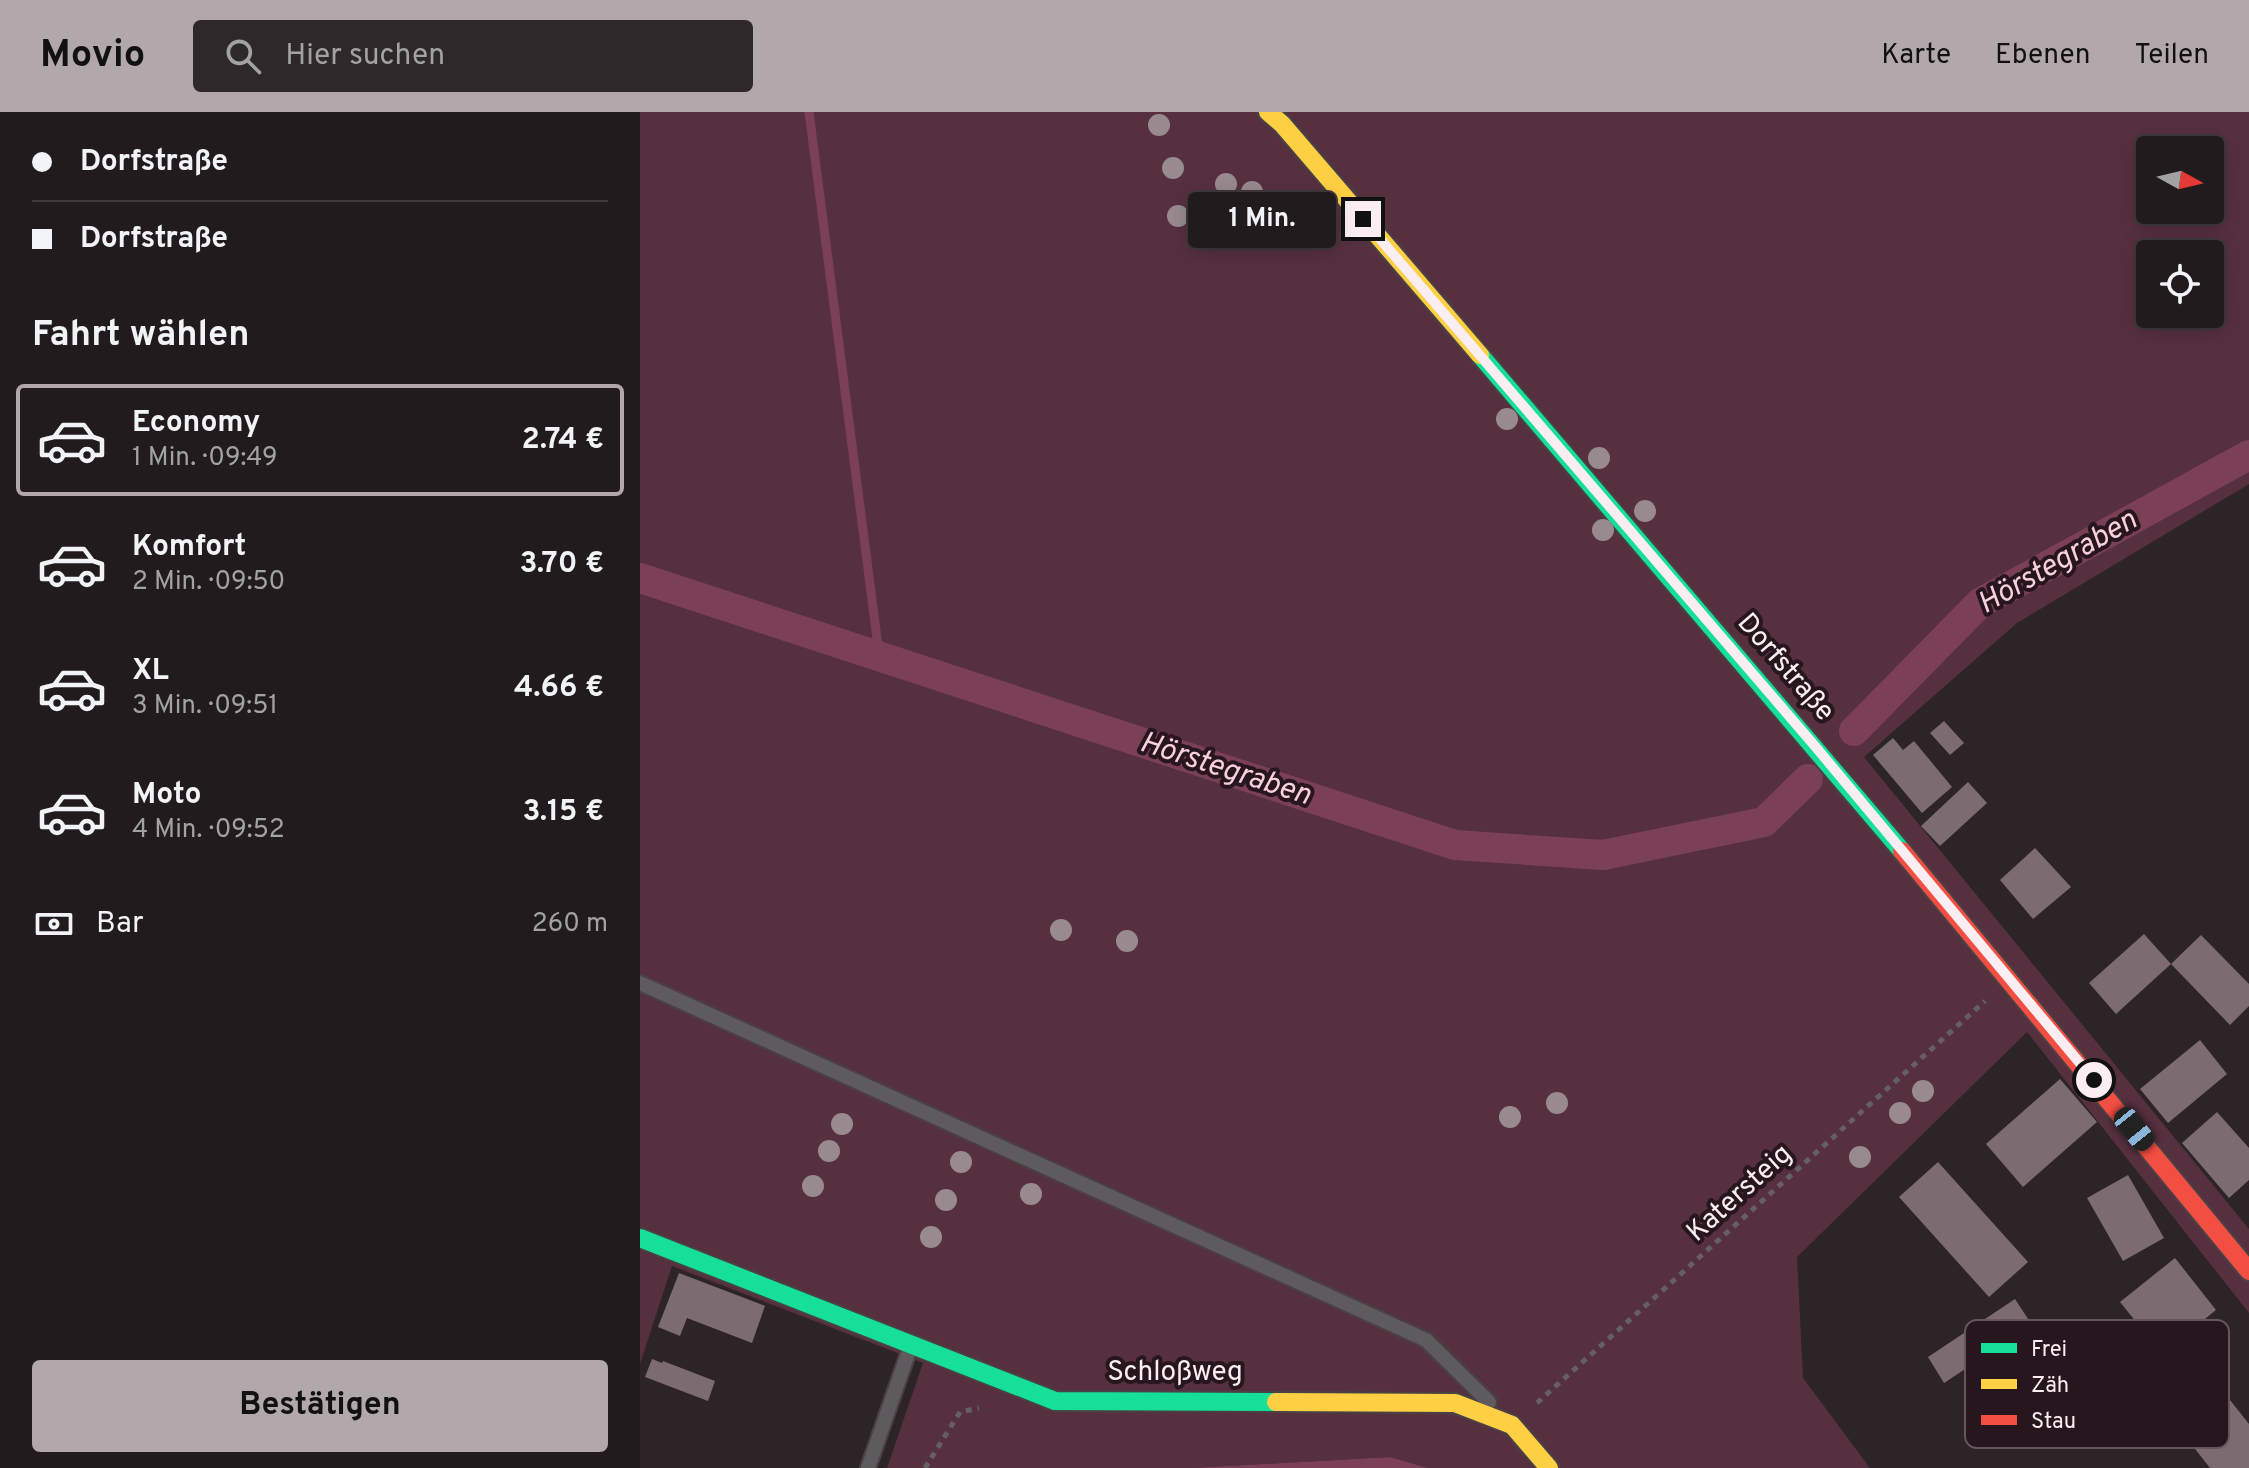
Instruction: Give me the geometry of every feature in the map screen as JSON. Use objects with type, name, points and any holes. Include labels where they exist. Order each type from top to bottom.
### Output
[{"type":"street","name":"Dorfstraße","points":[[1268,112],[1282,124],[1814,745],[2249,1271]]},
{"type":"street","name":"Schloßweg","points":[[640,1238],[1055,1401],[1455,1403],[1512,1425],[1549,1468]]},
{"type":"lane","points":[[640,983],[1426,1340],[1512,1425]]},
{"type":"lane","points":[[868,1468],[911,1345]]},
{"type":"path","name":"Katersteig","points":[[1512,1425],[1994,993]]},
{"type":"path","points":[[925,1468],[960,1412],[991,1405]]},
{"type":"shaded area","points":[[640,112],[2249,112],[2249,484],[2017,623],[1864,757],[2249,1229],[2249,1313],[2027,1032],[1797,1257],[1803,1378],[1870,1468],[1428,1468],[1390,1457],[1191,1468],[887,1468],[923,1363],[672,1266],[640,1364]]},
{"type":"shaded area","points":[[1390,1457],[1428,1468],[1191,1468]]},
{"type":"building","points":[[1944,721],[1964,743],[1950,755],[1930,733]]},
{"type":"building","points":[[1893,738],[1903,750],[1914,741],[1952,787],[1922,813],[1873,755]]},
{"type":"building","points":[[1968,782],[1987,803],[1940,846],[1921,826]]},
{"type":"building","points":[[2035,848],[2071,887],[2033,919],[2000,880]]},
{"type":"building","points":[[2144,934],[2171,964],[2116,1014],[2089,983]]},
{"type":"building","points":[[2201,935],[2249,984],[2249,1006],[2230,1025],[2171,964]]},
{"type":"building","points":[[2200,1040],[2227,1074],[2168,1123],[2140,1089]]},
{"type":"building","points":[[2060,1079],[2097,1122],[2023,1187],[1986,1144]]},
{"type":"building","points":[[2217,1112],[2249,1148],[2249,1180],[2229,1198],[2182,1143]]},
{"type":"building","points":[[1938,1162],[2028,1262],[1989,1297],[1899,1197]]},
{"type":"building","points":[[2128,1175],[2164,1238],[2123,1261],[2087,1198]]},
{"type":"building","points":[[2175,1258],[2216,1310],[2204,1320],[2135,1320],[2120,1302]]},
{"type":"building","points":[[679,1273],[765,1306],[752,1343],[687,1318],[680,1336],[658,1327]]},
{"type":"building","points":[[2015,1299],[2029,1320],[1984,1320]]},
{"type":"building","points":[[1965,1332],[1965,1369],[1944,1383],[1928,1357]]},
{"type":"building","points":[[652,1359],[715,1381],[708,1401],[645,1377]]},
{"type":"building","points":[[2229,1399],[2249,1424],[2249,1468],[2210,1468],[2194,1448],[2229,1448]]},
{"type":"waterway","points":[[809,112],[879,654]]},
{"type":"waterway","name":"Hörstegraben","points":[[1854,731],[1980,603],[2249,455]]},
{"type":"waterway","name":"Hörstegraben","points":[[640,578],[1455,845],[1603,855],[1764,822],[1808,779]]},
{"type":"traffic: fast","points":[[1480,355],[1902,851]]},
{"type":"traffic: fast","points":[[640,1238],[1055,1401],[1276,1402]]},
{"type":"traffic: slow","points":[[1268,112],[1282,124],[1480,355]]},
{"type":"traffic: slow","points":[[1276,1402],[1455,1403],[1512,1425],[1549,1468]]},
{"type":"traffic: jam","points":[[1902,851],[2249,1271]]},
{"type":"route","points":[[1363,219],[1814,745],[2094,1080]]}]
